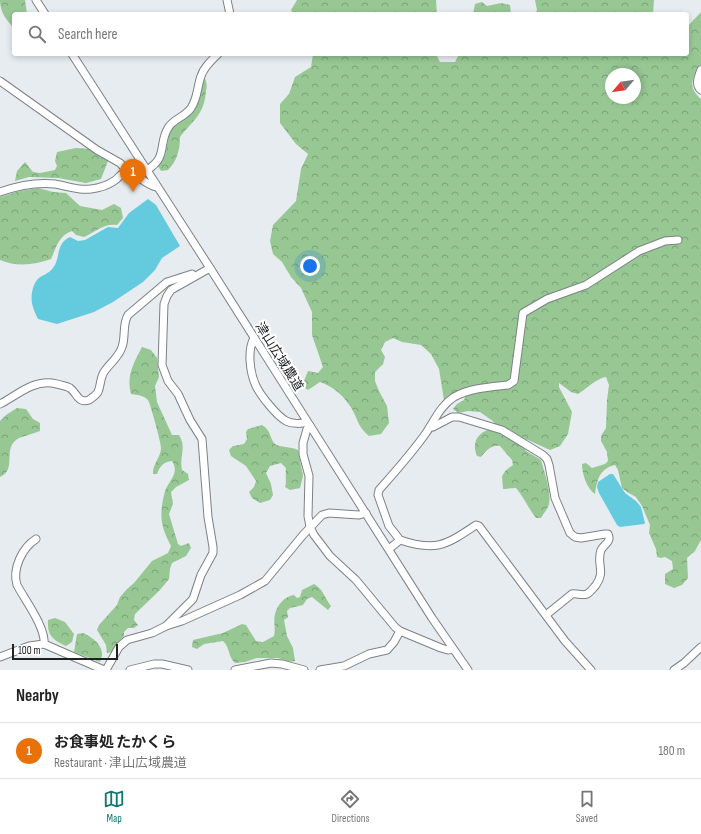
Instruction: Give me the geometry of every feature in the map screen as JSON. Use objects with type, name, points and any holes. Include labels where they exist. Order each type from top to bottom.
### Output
[{"type":"street","points":[[36,0],[44,12]]},
{"type":"street","points":[[227,0],[230,12]]},
{"type":"street","name":"津山広域農道","points":[[73,56],[147,170],[208,270],[254,338],[452,649],[468,670]]},
{"type":"street","points":[[147,170],[154,166],[159,160],[167,128],[191,109],[195,102],[200,77],[216,56]]},
{"type":"street","points":[[701,70],[698,75],[697,84],[701,90]]},
{"type":"street","points":[[0,80],[97,150],[120,163],[127,171],[131,172],[150,186],[157,187]]},
{"type":"street","points":[[0,192],[26,185],[42,184],[54,184],[78,190],[92,189],[115,180],[127,171]]},
{"type":"street","points":[[591,670],[565,641],[479,526],[476,526],[449,542],[433,546],[415,545],[400,540],[389,526],[378,496],[379,490],[430,427],[442,407],[454,397],[475,390],[508,386],[512,384],[514,381],[523,313],[547,299],[586,285],[639,251],[665,241],[678,240]]},
{"type":"street","points":[[0,404],[30,387],[41,383],[54,384],[70,388],[79,400],[83,401],[94,397],[98,392],[101,377],[104,371],[122,348],[124,321],[128,315],[167,282],[202,270],[208,270]]},
{"type":"street","points":[[166,626],[193,599],[201,575],[213,553],[208,518],[202,439],[178,394],[168,380],[162,365],[164,304],[171,290],[208,270]]},
{"type":"street","points":[[254,338],[249,350],[255,385],[274,410],[287,421],[309,424],[303,443],[303,454],[309,484],[308,508],[310,527],[320,544],[356,580],[400,631],[441,648],[448,650],[452,649]]},
{"type":"street","points":[[430,427],[452,417],[459,417],[502,430],[543,455],[547,459],[549,465],[555,498],[570,533],[581,538],[605,534],[608,534],[610,537],[609,541],[601,549],[600,567],[602,573],[600,579],[588,593],[572,594],[546,615]]},
{"type":"street","points":[[0,657],[29,646],[44,644],[105,670],[122,644],[127,640],[152,633],[166,626],[182,621],[240,595],[265,581],[310,527],[322,515],[328,513],[359,515],[366,513]]},
{"type":"street","points":[[36,539],[28,545],[15,572],[15,579],[40,626],[44,644]]},
{"type":"street","points":[[389,549],[400,540]]},
{"type":"street","points":[[320,670],[344,666],[369,654],[387,650],[394,642],[400,631]]},
{"type":"street","points":[[674,670],[701,647]]},
{"type":"street","points":[[235,670],[271,663],[304,670]]},
{"type":"street","points":[[130,670],[154,664],[162,664],[188,670]]},
{"type":"green space","points":[[0,0],[25,0],[27,12],[12,12],[12,26],[4,16]]},
{"type":"green space","points":[[297,0],[436,0],[437,12],[292,12],[291,10]]},
{"type":"green space","points":[[535,0],[654,0],[653,12],[536,12]]},
{"type":"green space","points":[[482,2],[487,6],[501,3],[510,5],[511,12],[473,12],[475,4]]},
{"type":"green space","points":[[701,12],[701,67],[697,69],[692,85],[694,92],[701,99],[701,540],[695,551],[687,558],[688,578],[682,585],[674,588],[665,584],[665,574],[673,569],[672,561],[665,557],[657,557],[656,549],[649,533],[650,525],[642,506],[636,497],[622,488],[618,470],[615,465],[605,469],[602,472],[598,480],[595,494],[587,485],[584,477],[582,464],[586,463],[592,468],[605,464],[608,461],[607,452],[601,441],[601,436],[606,428],[609,385],[606,377],[595,382],[578,394],[571,392],[559,383],[559,387],[572,412],[568,434],[560,446],[550,450],[523,439],[521,444],[526,451],[541,460],[549,490],[548,507],[541,518],[536,518],[516,488],[503,489],[502,476],[506,470],[513,465],[512,460],[500,446],[492,447],[481,457],[477,456],[475,451],[475,442],[477,438],[483,432],[493,428],[494,422],[480,412],[468,411],[458,413],[453,409],[457,404],[464,400],[466,395],[444,400],[439,369],[431,354],[421,345],[402,342],[393,338],[385,342],[381,350],[385,357],[383,364],[375,372],[375,381],[387,406],[389,423],[381,434],[369,436],[365,433],[346,400],[330,386],[320,382],[308,390],[302,386],[308,371],[318,373],[323,367],[312,335],[312,312],[301,288],[291,277],[282,262],[273,254],[270,241],[273,225],[296,201],[301,169],[308,154],[296,144],[280,123],[280,104],[289,94],[295,77],[311,67],[313,56],[437,56],[440,62],[455,62],[458,56],[689,56],[689,25]]},
{"type":"green space","points":[[205,78],[207,88],[201,111],[180,137],[179,151],[174,163],[168,170],[161,171],[158,166],[165,156],[169,135],[173,127],[194,110],[199,100],[201,82]]},
{"type":"green space","points":[[76,148],[91,149],[108,161],[101,179],[86,183],[58,178],[29,177],[15,181],[17,171],[25,162],[33,172],[40,173],[55,170],[57,166],[55,161],[57,152]]},
{"type":"green space","points":[[38,188],[53,192],[66,193],[80,206],[102,210],[114,204],[121,208],[123,218],[117,225],[108,225],[84,237],[76,235],[72,231],[68,233],[58,242],[51,259],[38,263],[26,264],[13,264],[0,260],[0,197],[20,191]]},
{"type":"green space","points":[[142,347],[151,350],[157,358],[159,377],[155,386],[157,402],[172,435],[179,435],[183,448],[181,465],[182,470],[188,474],[189,480],[176,487],[171,492],[173,504],[169,514],[178,544],[181,546],[189,543],[191,548],[186,556],[172,563],[169,579],[160,590],[135,614],[134,620],[138,625],[134,628],[128,628],[112,652],[107,653],[106,645],[97,630],[99,625],[117,605],[120,597],[152,561],[168,553],[171,546],[163,527],[161,516],[165,490],[174,474],[174,466],[172,461],[166,462],[157,474],[153,474],[154,467],[161,451],[159,438],[148,400],[142,396],[131,394],[129,381],[136,358]]},
{"type":"green space","points":[[17,408],[26,409],[33,419],[40,423],[40,431],[18,439],[12,444],[10,449],[8,470],[0,477],[0,421]]},
{"type":"green space","points":[[262,425],[269,432],[275,444],[298,450],[303,476],[300,488],[290,490],[285,487],[286,468],[281,463],[270,466],[266,473],[271,484],[273,495],[270,500],[260,503],[252,498],[249,492],[254,487],[256,481],[246,466],[231,456],[229,450],[233,446],[244,444],[247,439],[246,432],[248,429]]},
{"type":"green space","points":[[314,584],[322,591],[331,606],[328,610],[312,597],[307,599],[303,605],[290,608],[287,611],[288,617],[284,620],[287,636],[293,648],[295,661],[288,662],[278,658],[257,658],[245,662],[235,663],[223,641],[204,644],[197,649],[192,647],[193,640],[223,633],[242,624],[246,625],[256,641],[263,642],[274,636],[275,614],[282,602],[288,597],[294,595],[297,598],[300,597],[302,590]]},
{"type":"green space","points":[[55,618],[65,622],[74,634],[72,642],[66,646],[54,639],[50,634],[48,620]]},
{"type":"green space","points":[[83,633],[95,641],[101,648],[102,657],[100,662],[74,652],[77,634]]},
{"type":"water","points":[[148,199],[156,205],[180,246],[162,258],[155,270],[143,282],[113,302],[94,312],[57,324],[38,319],[32,304],[32,293],[34,286],[39,278],[53,268],[62,243],[70,237],[78,241],[85,240],[108,227],[118,228],[129,213]]},
{"type":"water","points":[[610,474],[613,474],[625,493],[636,501],[641,507],[644,524],[620,527],[617,525],[597,487],[598,482]]},
{"type":"place","name":"お食事処 たかくら","points":[[133,192]]}]
